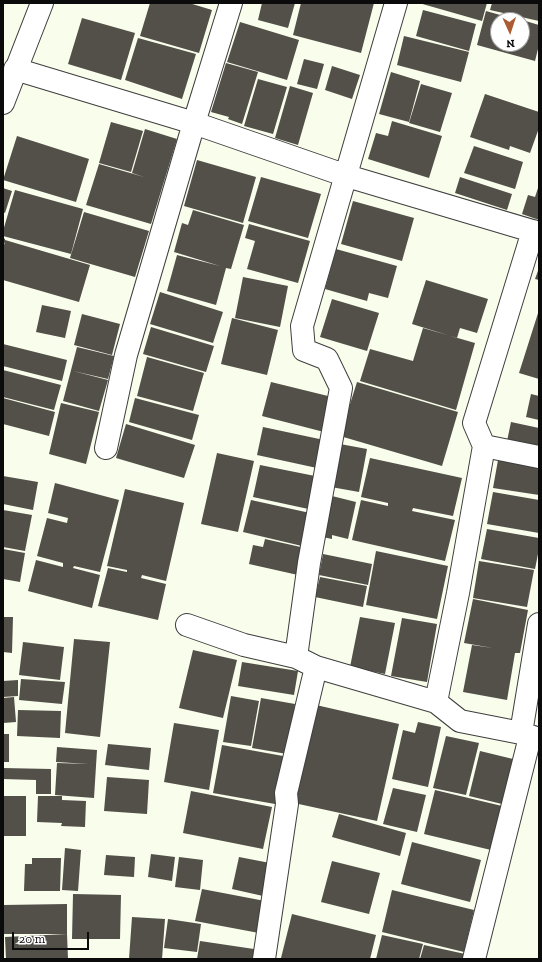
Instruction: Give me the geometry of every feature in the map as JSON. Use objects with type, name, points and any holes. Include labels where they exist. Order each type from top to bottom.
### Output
[{"type":"street","points":[[3,103],[42,3]]},
{"type":"street","points":[[106,448],[126,354],[231,3]]},
{"type":"street","points":[[296,657],[309,563],[341,388],[327,359],[304,350],[302,326],[347,176],[396,3]]},
{"type":"street","points":[[15,69],[194,123],[347,176],[536,232],[474,423],[484,446],[458,593],[436,702]]},
{"type":"street","points":[[484,446],[539,457]]},
{"type":"street","points":[[474,959],[530,737],[539,624]]},
{"type":"street","points":[[187,625],[244,645],[296,657],[316,667],[436,702],[460,721],[530,737]]},
{"type":"street","points":[[264,959],[287,804],[286,792],[316,667]]},
{"type":"building","points":[[150,3],[189,3],[212,10],[199,53],[140,36]]},
{"type":"building","points":[[262,3],[295,3],[288,28],[258,20]]},
{"type":"building","points":[[301,3],[374,3],[361,53],[293,35]]},
{"type":"building","points":[[419,3],[487,3],[482,21]]},
{"type":"building","points":[[492,3],[539,3],[539,21],[530,19],[530,12],[499,12],[490,10]]},
{"type":"building","points":[[423,10],[476,24],[469,51],[416,36]]},
{"type":"building","points":[[486,11],[490,12],[490,49],[477,45]]},
{"type":"building","points":[[82,18],[135,33],[121,80],[68,64]]},
{"type":"building","points":[[240,22],[299,40],[287,80],[227,62]]},
{"type":"building","points":[[530,22],[539,25],[539,45],[535,61],[502,52],[530,52]]},
{"type":"building","points":[[404,36],[469,52],[461,82],[397,65]]},
{"type":"building","points":[[138,38],[196,54],[182,99],[125,80]]},
{"type":"building","points":[[304,59],[324,64],[317,89],[297,84]]},
{"type":"building","points":[[226,63],[258,72],[242,124],[228,119],[229,117],[211,112]]},
{"type":"building","points":[[332,66],[360,75],[352,99],[325,90]]},
{"type":"building","points":[[391,72],[420,81],[409,122],[379,114]]},
{"type":"building","points":[[258,79],[287,87],[273,134],[244,126]]},
{"type":"building","points":[[421,84],[452,93],[440,132],[409,123]]},
{"type":"building","points":[[290,86],[313,93],[298,145],[275,138]]},
{"type":"building","points":[[485,94],[539,112],[539,128],[530,153],[510,146],[509,150],[470,137]]},
{"type":"building","points":[[392,121],[442,136],[429,178],[368,159],[376,133],[388,136]]},
{"type":"building","points":[[111,122],[143,131],[131,172],[99,163]]},
{"type":"building","points":[[145,129],[177,139],[151,224],[86,205],[99,164],[144,177],[132,173]]},
{"type":"building","points":[[17,136],[89,159],[76,202],[3,180]]},
{"type":"building","points":[[474,146],[523,162],[515,189],[464,173]]},
{"type":"building","points":[[197,160],[256,177],[243,223],[184,206]]},
{"type":"building","points":[[261,177],[321,194],[308,238],[248,221]]},
{"type":"building","points":[[460,177],[512,194],[507,210],[455,193]]},
{"type":"building","points":[[539,185],[539,220],[522,214],[528,195],[535,197]]},
{"type":"building","points":[[3,188],[12,191],[5,213],[3,212]]},
{"type":"building","points":[[15,190],[83,209],[71,254],[3,236],[3,231]]},
{"type":"building","points":[[353,201],[414,218],[402,261],[341,244]]},
{"type":"building","points":[[193,210],[244,225],[231,269],[226,268],[216,305],[167,291],[177,255],[220,266],[174,252],[182,223],[188,225]]},
{"type":"building","points":[[84,212],[149,231],[135,277],[70,258]]},
{"type":"building","points":[[249,224],[310,241],[298,283],[247,269],[255,241],[245,238]]},
{"type":"building","points":[[3,238],[5,240],[90,265],[79,302],[3,280],[3,248],[5,242],[3,245]]},
{"type":"building","points":[[336,249],[397,266],[388,298],[369,293],[367,301],[325,289]]},
{"type":"building","points":[[539,268],[539,280],[535,279]]},
{"type":"building","points":[[243,277],[288,286],[280,327],[235,318]]},
{"type":"building","points":[[426,280],[488,299],[477,333],[460,328],[457,338],[412,324]]},
{"type":"building","points":[[160,292],[223,312],[213,343],[150,324]]},
{"type":"building","points":[[332,299],[379,313],[367,351],[320,337]]},
{"type":"building","points":[[42,305],[71,311],[65,338],[36,332]]},
{"type":"building","points":[[539,310],[539,379],[519,373]]},
{"type":"building","points":[[82,314],[120,324],[112,355],[74,345]]},
{"type":"building","points":[[232,318],[278,330],[267,375],[221,364]]},
{"type":"building","points":[[151,327],[214,346],[206,372],[143,354]]},
{"type":"building","points":[[423,328],[475,343],[456,410],[360,381],[370,349],[413,361]]},
{"type":"building","points":[[3,344],[67,360],[62,381],[3,366]]},
{"type":"building","points":[[77,347],[114,356],[108,379],[73,371],[108,380],[99,411],[63,401]]},
{"type":"building","points":[[147,357],[204,373],[193,411],[137,396]]},
{"type":"building","points":[[3,370],[61,385],[54,410],[3,397]]},
{"type":"building","points":[[271,382],[332,397],[324,432],[262,416]]},
{"type":"building","points":[[357,382],[458,412],[442,466],[340,436]]},
{"type":"building","points":[[531,394],[539,396],[539,420],[526,417]]},
{"type":"building","points":[[3,398],[55,412],[49,436],[3,424]]},
{"type":"building","points":[[135,398],[199,415],[192,440],[129,422]]},
{"type":"building","points":[[61,403],[99,412],[86,464],[49,454]]},
{"type":"building","points":[[511,422],[539,428],[539,453],[506,446]]},
{"type":"building","points":[[126,424],[195,445],[184,478],[116,458]]},
{"type":"building","points":[[263,427],[324,440],[317,468],[257,455]]},
{"type":"building","points":[[340,444],[367,449],[359,492],[331,487]]},
{"type":"building","points":[[217,453],[254,461],[238,532],[201,524]]},
{"type":"building","points":[[370,458],[462,478],[453,516],[413,508],[412,511],[455,520],[445,561],[352,540],[361,500],[388,506],[388,503],[361,497]]},
{"type":"building","points":[[498,460],[539,467],[539,495],[493,488]]},
{"type":"building","points":[[260,465],[320,477],[313,510],[253,497]]},
{"type":"building","points":[[3,476],[38,482],[33,510],[3,504]]},
{"type":"building","points":[[55,483],[119,500],[100,572],[74,566],[73,568],[100,575],[92,608],[28,591],[36,560],[63,567],[63,563],[37,556],[47,518],[67,523],[68,518],[48,513]]},
{"type":"building","points":[[125,489],[184,503],[166,581],[142,575],[141,578],[166,584],[158,620],[98,606],[108,568],[127,572],[127,570],[107,566]]},
{"type":"building","points":[[493,492],[539,500],[539,533],[487,524]]},
{"type":"building","points":[[328,495],[356,502],[348,539],[332,535],[332,539],[318,536]]},
{"type":"building","points":[[251,500],[310,513],[302,546],[243,532]]},
{"type":"building","points":[[3,510],[32,515],[25,551],[3,547]]},
{"type":"building","points":[[487,529],[539,538],[539,549],[535,569],[481,559]]},
{"type":"building","points":[[265,539],[305,548],[298,575],[249,564],[253,545],[263,547]]},
{"type":"building","points":[[3,549],[25,553],[20,582],[3,579]]},
{"type":"building","points":[[376,551],[448,566],[437,619],[366,605]]},
{"type":"building","points":[[323,554],[372,564],[368,585],[319,575]]},
{"type":"building","points":[[479,561],[534,570],[527,607],[473,598]]},
{"type":"building","points":[[320,577],[367,586],[363,607],[315,597]]},
{"type":"building","points":[[473,599],[528,610],[520,653],[515,653],[507,700],[463,692],[472,645],[493,648],[464,643]]},
{"type":"building","points":[[3,617],[13,617],[12,653],[3,652]]},
{"type":"building","points":[[360,617],[395,623],[385,674],[350,667]]},
{"type":"building","points":[[402,618],[437,624],[427,682],[391,676]]},
{"type":"building","points":[[74,639],[110,642],[100,737],[65,733]]},
{"type":"building","points":[[23,642],[64,647],[60,680],[19,675]]},
{"type":"building","points":[[193,650],[237,660],[223,718],[179,708]]},
{"type":"building","points":[[242,662],[298,671],[294,695],[238,686]]},
{"type":"building","points":[[21,679],[65,682],[62,704],[19,700]]},
{"type":"building","points":[[18,680],[18,696],[3,697],[3,681]]},
{"type":"building","points":[[231,696],[259,701],[251,746],[223,742]]},
{"type":"building","points":[[14,697],[16,722],[3,723],[3,698]]},
{"type":"building","points":[[261,698],[295,704],[287,754],[252,748]]},
{"type":"building","points":[[316,705],[399,724],[377,821],[294,803]]},
{"type":"building","points":[[18,710],[61,711],[60,738],[17,736]]},
{"type":"building","points":[[418,722],[441,727],[428,787],[392,779],[403,730],[415,733]]},
{"type":"building","points":[[174,723],[219,730],[209,790],[164,782]]},
{"type":"building","points":[[3,734],[9,734],[9,762],[3,762]]},
{"type":"building","points":[[446,736],[479,743],[466,795],[433,788]]},
{"type":"building","points":[[108,744],[151,748],[149,770],[105,765]]},
{"type":"building","points":[[222,745],[283,756],[275,804],[213,793]]},
{"type":"building","points":[[57,747],[97,750],[94,798],[55,795],[57,763],[89,764],[56,762]]},
{"type":"building","points":[[480,751],[513,759],[502,804],[469,796]]},
{"type":"building","points":[[3,768],[51,769],[51,794],[36,794],[36,780],[3,779]]},
{"type":"building","points":[[107,777],[149,780],[147,814],[104,811]]},
{"type":"building","points":[[393,788],[426,795],[417,832],[383,824]]},
{"type":"building","points":[[435,790],[502,806],[491,850],[424,834]]},
{"type":"building","points":[[191,791],[272,807],[263,849],[183,833]]},
{"type":"building","points":[[3,796],[26,796],[26,836],[3,836]]},
{"type":"building","points":[[38,796],[62,796],[62,800],[86,801],[85,827],[61,826],[62,823],[37,822]]},
{"type":"building","points":[[339,814],[406,833],[400,856],[332,837]]},
{"type":"building","points":[[412,842],[481,860],[470,902],[401,884]]},
{"type":"building","points":[[65,848],[81,850],[78,891],[62,890]]},
{"type":"building","points":[[151,854],[175,857],[172,881],[148,877]]},
{"type":"building","points":[[106,855],[135,857],[134,877],[104,875]]},
{"type":"building","points":[[179,857],[203,860],[200,890],[175,887]]},
{"type":"building","points":[[239,857],[270,863],[263,896],[232,889]]},
{"type":"building","points":[[32,858],[61,858],[60,891],[24,891],[25,864],[32,864]]},
{"type":"building","points":[[332,861],[380,873],[369,914],[321,902]]},
{"type":"building","points":[[202,889],[265,901],[259,933],[195,921]]},
{"type":"building","points":[[392,890],[474,910],[464,952],[382,932]]},
{"type":"building","points":[[73,894],[121,895],[120,939],[72,939]]},
{"type":"building","points":[[67,904],[67,934],[3,934],[3,905]]},
{"type":"building","points":[[292,914],[376,935],[370,959],[281,958]]},
{"type":"building","points":[[132,917],[165,919],[162,959],[129,959]]},
{"type":"building","points":[[168,919],[201,924],[197,952],[164,948]]},
{"type":"building","points":[[67,934],[68,959],[6,959],[5,937]]},
{"type":"building","points":[[382,935],[423,944],[419,959],[376,959]]},
{"type":"building","points":[[200,941],[254,949],[253,959],[197,959]]},
{"type":"building","points":[[424,945],[465,954],[464,959],[420,959]]}]
